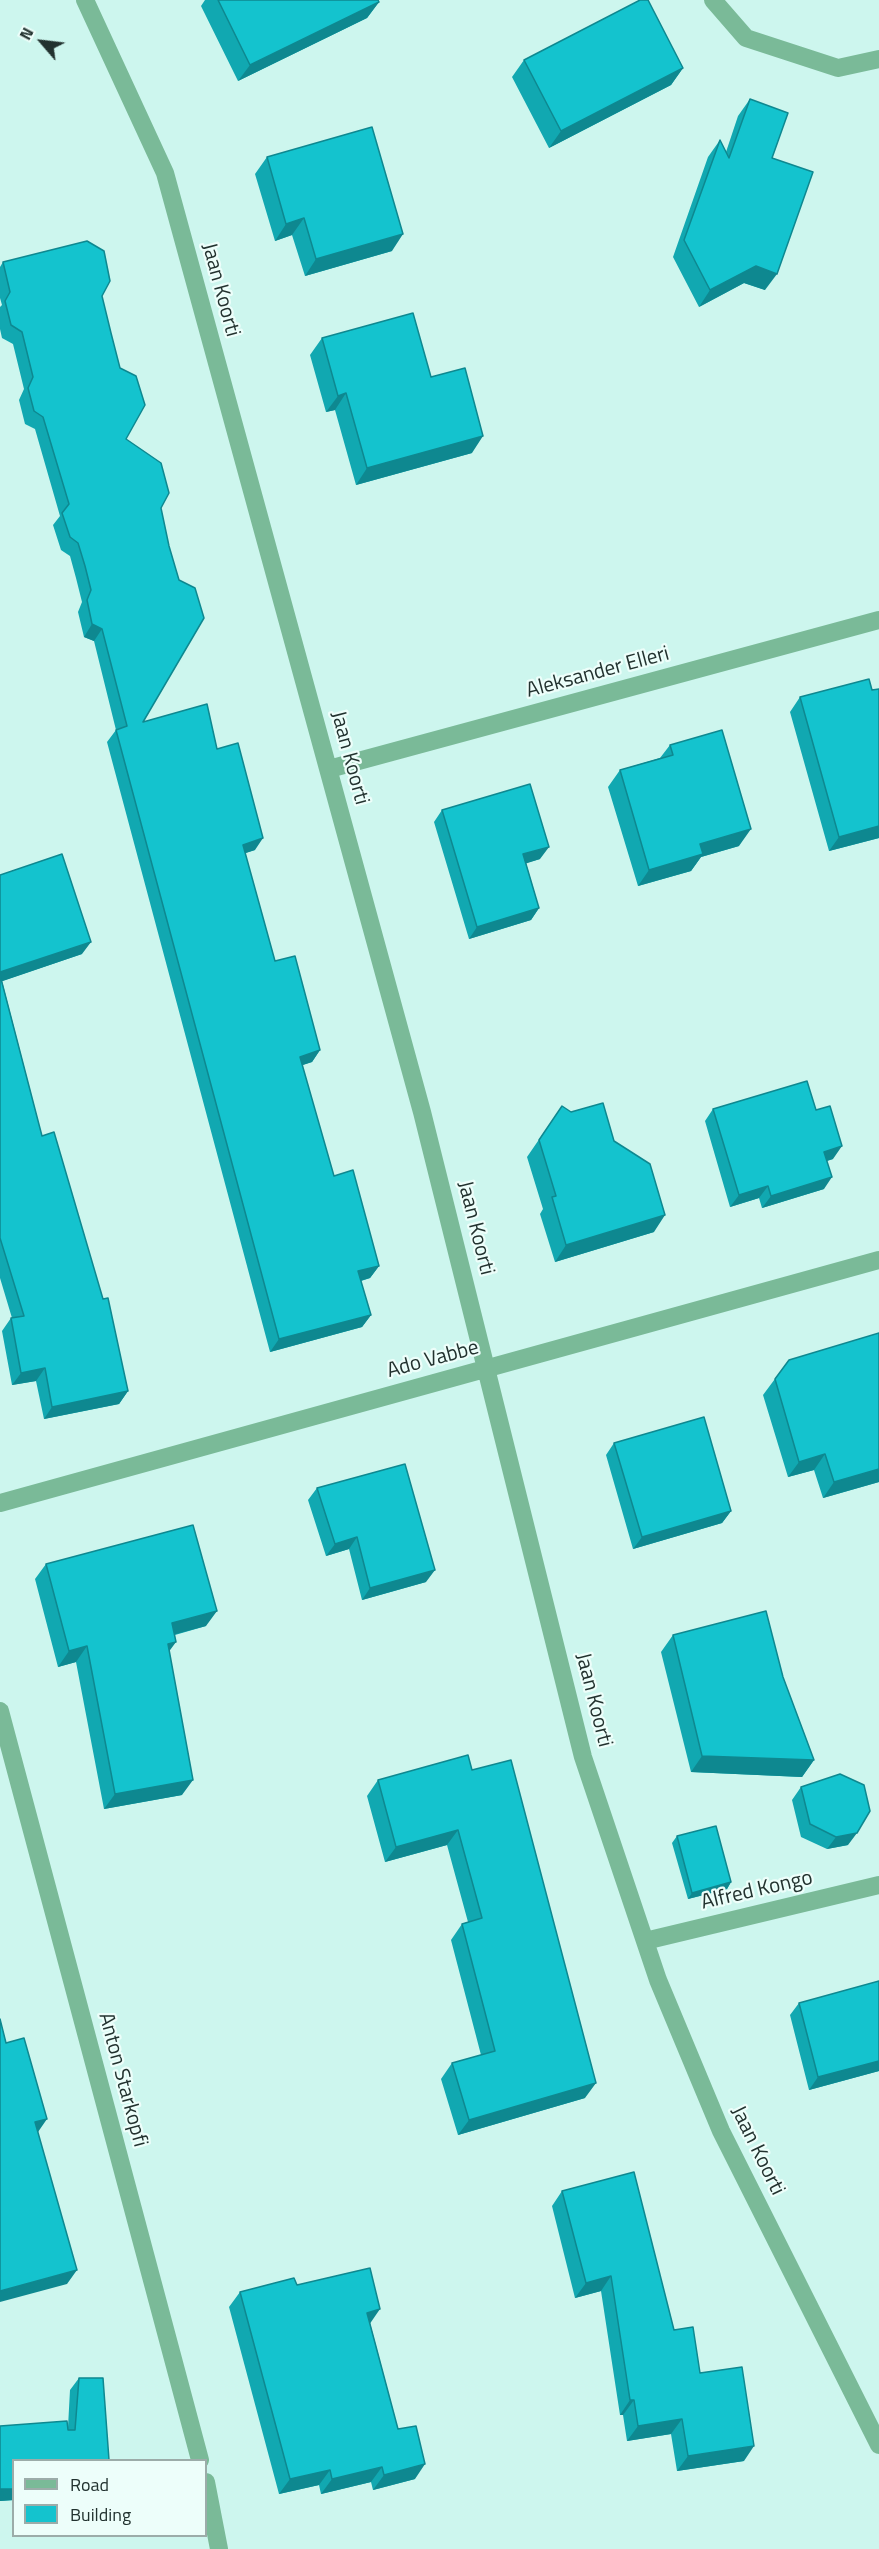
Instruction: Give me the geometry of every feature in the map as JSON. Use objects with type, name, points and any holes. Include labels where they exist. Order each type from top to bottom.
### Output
[{"type":"street","name":"Jaan Koorti","points":[[85,0],[165,173],[419,1101],[584,1756],[658,1980],[720,2130],[879,2445]]},
{"type":"street","points":[[713,0],[746,38],[838,68],[879,59]]},
{"type":"street","name":"Aleksander Elleri","points":[[329,769],[879,620]]},
{"type":"street","name":"Ado Vabbe","points":[[0,1503],[879,1260]]},
{"type":"street","name":"Anton Starkopfi","points":[[0,1711],[200,2459]]},
{"type":"street","name":"Alfred Kongo","points":[[645,1941],[879,1885]]},
{"type":"street","points":[[207,2487],[219,2549]]},
{"type":"building","points":[[218,0],[378,0],[379,2],[250,65]]},
{"type":"building","points":[[640,0],[648,0],[683,68],[561,131],[524,60]]},
{"type":"building","points":[[750,99],[788,113],[772,158],[813,172],[777,274],[756,266],[710,290],[684,240],[720,140],[729,158]]},
{"type":"building","points":[[372,127],[403,234],[316,259],[304,218],[286,224],[267,157]]},
{"type":"building","points":[[87,241],[104,251],[110,281],[102,296],[120,368],[136,376],[145,405],[126,439],[161,463],[169,493],[161,508],[169,546],[179,580],[195,588],[204,618],[143,722],[207,704],[217,749],[238,743],[263,838],[243,845],[275,961],[295,956],[320,1050],[300,1057],[334,1176],[353,1170],[379,1266],[358,1271],[371,1315],[279,1339],[116,730],[127,726],[102,629],[92,624],[87,600],[91,590],[85,566],[78,543],[70,537],[62,513],[69,504],[43,417],[34,411],[28,388],[33,377],[22,332],[11,325],[5,301],[10,292],[3,262]]},
{"type":"building","points":[[413,313],[431,377],[465,368],[483,436],[367,468],[346,393],[338,396],[322,338]]},
{"type":"building","points":[[869,679],[872,690],[879,689],[879,826],[839,837],[800,697]]},
{"type":"building","points":[[722,730],[751,829],[700,844],[703,854],[649,870],[620,770],[673,755],[670,745]]},
{"type":"building","points":[[530,784],[549,847],[523,854],[539,908],[477,927],[442,810]]},
{"type":"building","points":[[62,854],[91,942],[0,972],[0,875]]},
{"type":"building","points":[[0,975],[42,1136],[54,1132],[103,1299],[108,1298],[128,1391],[52,1407],[45,1368],[21,1373],[11,1318],[24,1316],[0,1238]]},
{"type":"building","points":[[807,1081],[816,1110],[830,1106],[842,1146],[824,1152],[832,1177],[771,1196],[768,1186],[739,1195],[713,1109]]},
{"type":"building","points":[[603,1103],[614,1141],[650,1164],[665,1215],[566,1245],[552,1197],[556,1196],[539,1140],[562,1106],[571,1112]]},
{"type":"building","points":[[879,1333],[879,1469],[834,1482],[825,1454],[799,1462],[775,1379],[789,1360]]},
{"type":"building","points":[[704,1417],[731,1511],[642,1537],[614,1443]]},
{"type":"building","points":[[405,1464],[435,1570],[370,1588],[357,1537],[335,1544],[317,1488]]},
{"type":"building","points":[[193,1525],[217,1611],[172,1623],[176,1642],[168,1644],[193,1780],[115,1794],[87,1646],[69,1651],[46,1564]]},
{"type":"building","points":[[766,1611],[783,1677],[814,1760],[702,1756],[673,1635]]},
{"type":"building","points":[[468,1755],[472,1770],[511,1760],[596,2083],[469,2120],[452,2063],[495,2051],[462,1924],[482,1918],[458,1830],[396,1847],[378,1780]]},
{"type":"building","points":[[840,1774],[864,1785],[870,1811],[857,1833],[836,1837],[810,1824],[801,1787]]},
{"type":"building","points":[[716,1826],[731,1882],[692,1893],[677,1836]]},
{"type":"building","points":[[879,1981],[879,2061],[818,2077],[799,2003]]},
{"type":"building","points":[[0,2019],[6,2043],[24,2038],[47,2119],[35,2122],[77,2270],[0,2291]]},
{"type":"building","points":[[634,2172],[674,2330],[693,2327],[700,2373],[742,2367],[754,2446],[688,2456],[682,2419],[638,2426],[634,2400],[630,2400],[611,2276],[586,2283],[562,2191]]},
{"type":"building","points":[[370,2268],[380,2309],[367,2313],[398,2429],[416,2426],[425,2464],[384,2475],[382,2467],[332,2479],[330,2470],[290,2479],[240,2292],[294,2278],[297,2285]]},
{"type":"building","points":[[79,2378],[103,2378],[109,2459],[12,2459],[12,2489],[0,2489],[0,2426],[67,2421],[68,2430],[75,2430]]}]
